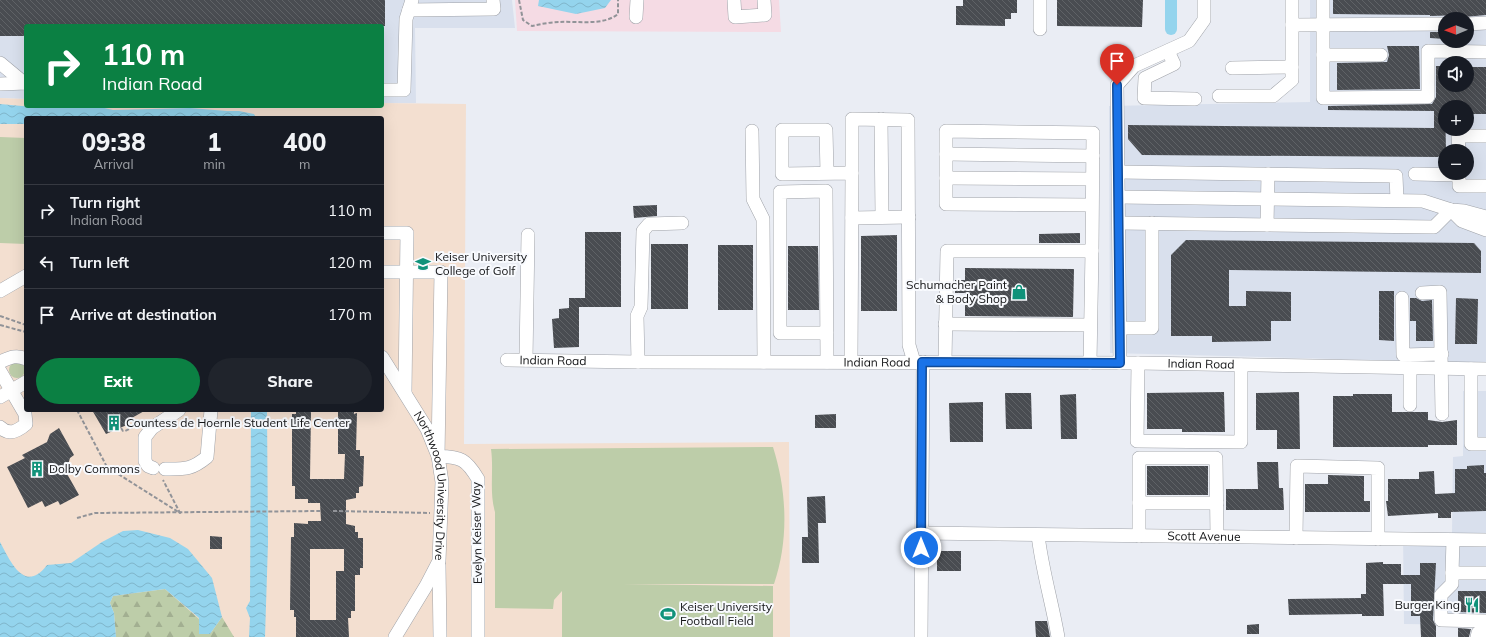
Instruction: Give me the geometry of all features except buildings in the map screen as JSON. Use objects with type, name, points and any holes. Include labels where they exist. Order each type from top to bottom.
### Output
[{"type":"street","points":[[384,90],[404,90],[406,19],[411,5],[494,10],[493,0]]},
{"type":"street","points":[[636,18],[637,0]]},
{"type":"street","points":[[734,0],[735,17],[765,15],[764,0]]},
{"type":"street","points":[[1040,0],[1040,29]]},
{"type":"street","points":[[1120,363],[1120,197],[1117,85],[1134,66],[1189,41],[1204,20],[1204,0]]},
{"type":"street","points":[[1219,96],[1273,96],[1292,80],[1292,0]]},
{"type":"street","points":[[1323,0],[1323,98],[1428,97],[1428,51],[1486,52]]},
{"type":"street","points":[[1292,25],[1438,24]]},
{"type":"street","points":[[1474,24],[1486,24]]},
{"type":"street","points":[[1168,51],[1174,64],[1145,78],[1144,98],[1195,98]]},
{"type":"street","points":[[1323,55],[1381,55]]},
{"type":"street","points":[[0,63],[24,82]]},
{"type":"street","points":[[1232,68],[1292,68]]},
{"type":"street","points":[[0,84],[24,83]]},
{"type":"street","points":[[851,362],[852,119],[908,120],[909,345],[918,362],[922,534],[921,637]]},
{"type":"street","points":[[881,120],[882,218]]},
{"type":"street","points":[[827,173],[826,130],[782,130],[782,174],[852,173]]},
{"type":"street","points":[[752,131],[753,199],[763,219],[764,362]]},
{"type":"street","points":[[1090,363],[1093,133],[946,131],[946,204],[1092,205]]},
{"type":"street","points":[[1459,144],[1458,136],[1486,136]]},
{"type":"street","points":[[946,154],[1093,156]]},
{"type":"street","points":[[1119,172],[1396,176],[1397,200]]},
{"type":"street","points":[[1267,224],[1268,174]]},
{"type":"street","points":[[1415,174],[1438,174]]},
{"type":"street","points":[[946,178],[1092,179]]},
{"type":"street","points":[[1459,180],[1459,186],[1486,186]]},
{"type":"street","points":[[827,333],[780,332],[780,192],[826,191],[827,333],[827,362]]},
{"type":"street","points":[[1120,197],[1423,201],[1451,210],[1464,211],[1486,217]]},
{"type":"street","points":[[1120,222],[1434,227],[1451,210]]},
{"type":"street","points":[[1451,210],[1462,221],[1486,230]]},
{"type":"street","points":[[852,218],[909,217]]},
{"type":"street","points":[[638,362],[637,316],[641,307],[643,231],[649,224],[682,223]]},
{"type":"street","points":[[1120,328],[1152,328],[1152,223]]},
{"type":"street","points":[[384,234],[407,233],[405,393]]},
{"type":"street","points":[[526,360],[528,235]]},
{"type":"street","points":[[945,362],[947,251],[1092,251]]},
{"type":"street","points":[[384,272],[441,272],[438,456]]},
{"type":"street","points":[[0,291],[24,277]]},
{"type":"street","points":[[1422,293],[1440,292],[1442,414]]},
{"type":"street","points":[[1402,298],[1403,354],[1442,354]]},
{"type":"street","points":[[945,324],[1090,325]]},
{"type":"street","points":[[0,362],[12,356],[21,356],[24,358]]},
{"type":"street","name":"Northwood University Drive","points":[[384,360],[427,429],[438,456],[442,482],[435,511],[439,561],[406,620],[394,637]]},
{"type":"street","name":"Indian Road","points":[[507,360],[638,362],[1138,363],[1486,369]]},
{"type":"street","points":[[1138,363],[1137,441],[1241,442],[1241,365]]},
{"type":"street","points":[[1410,368],[1410,405]]},
{"type":"street","points":[[1471,369],[1471,444],[1486,444]]},
{"type":"street","points":[[0,371],[25,414],[26,424],[19,431],[10,432],[0,427]]},
{"type":"street","points":[[0,398],[24,383]]},
{"type":"street","points":[[176,412],[152,428],[145,437],[145,462],[148,466],[186,469],[196,466],[207,457],[211,412]]},
{"type":"street","name":"Evelyn Keiser Way","points":[[438,456],[456,457],[470,465],[478,479],[478,637]]},
{"type":"street","points":[[1139,536],[1139,458],[1216,458],[1217,537]]},
{"type":"street","points":[[1296,538],[1298,466],[1378,468],[1378,539]]},
{"type":"street","points":[[1139,503],[1217,503]]},
{"type":"street","name":"Scott Avenue","points":[[922,534],[1486,540]]},
{"type":"street","points":[[1038,535],[1047,591],[1054,613],[1058,637]]},
{"type":"street","points":[[1453,540],[1452,584],[1441,594],[1441,620],[1486,621]]},
{"type":"street","points":[[439,561],[440,637]]},
{"type":"street","points":[[1452,573],[1486,573]]},
{"type":"street","points":[[406,620],[406,637]]},
{"type":"street","points":[[1478,637],[1478,633],[1486,632]]},
{"type":"path","points":[[519,0],[523,20],[532,26],[560,22],[579,23],[600,21],[613,18],[618,14],[618,0]]},
{"type":"path","points":[[0,316],[24,324]]},
{"type":"path","points":[[0,325],[24,331]]},
{"type":"path","points":[[333,511],[435,511]]},
{"type":"path","points":[[78,518],[87,514],[95,513],[320,512]]},
{"type":"shaded area","points":[[0,0],[512,0],[515,28],[415,28],[416,103],[384,103],[384,24],[24,24],[24,99],[0,98]]},
{"type":"shaded area","points":[[515,0],[779,0],[781,32],[517,31]]},
{"type":"shaded area","points":[[1310,0],[1486,0],[1486,363],[1110,353],[1109,106],[1310,102]]},
{"type":"shaded area","name":"Keiser University College of Golf","points":[[0,98],[24,99],[24,108],[384,108],[384,103],[466,104],[464,444],[789,442],[790,637],[0,637]]},
{"type":"shaded area","points":[[1463,391],[1486,391],[1486,637],[1476,637],[1475,625],[1404,624],[1403,533],[1452,534],[1453,457],[1463,456]]},
{"type":"green space","points":[[0,137],[24,138],[24,244],[0,243]]},
{"type":"green space","points":[[14,362],[20,362],[23,364],[23,376],[20,378],[14,378],[11,376],[9,373],[9,367],[11,364]]},
{"type":"green space","points":[[773,447],[781,481],[784,516],[782,550],[774,584],[623,584],[773,586],[773,637],[562,637],[562,591],[554,600],[553,609],[495,608],[495,512],[492,497],[491,449]]},
{"type":"green space","points":[[165,589],[199,619],[210,634],[222,617],[234,637],[116,637],[114,613],[110,603],[113,596]]},
{"type":"water","points":[[539,0],[611,0],[605,8],[576,14],[538,6]]},
{"type":"water","points":[[0,104],[24,106],[24,108],[104,108],[113,110],[190,108],[239,111],[254,114],[255,116],[24,116],[24,124],[0,124]]},
{"type":"water","points":[[251,412],[267,412],[268,543],[265,637],[249,637],[250,618],[246,608],[250,601]]},
{"type":"water","points":[[138,530],[170,538],[188,549],[212,578],[222,617],[210,634],[199,634],[199,618],[165,589],[113,596],[110,603],[114,613],[116,637],[0,637],[0,542],[13,565],[19,572],[25,576],[31,577],[39,573],[47,565],[71,563],[102,542],[123,531]]},
{"type":"waterway","points":[[1171,0],[1171,29]]},
{"type":"place","name":"Keiser University College of Golf","points":[[423,264]]},
{"type":"place","name":"Schumacher Paint & Body Shop","points":[[1019,292]]},
{"type":"place","name":"Countess de Hoernle Student Life Center","points":[[114,423]]},
{"type":"place","name":"Dolby Commons","points":[[37,469]]},
{"type":"place","name":"Burger King","points":[[1472,605]]},
{"type":"place","name":"Keiser University Football Field","points":[[668,614]]},
{"type":"route","points":[[921,548],[923,407],[922,362],[1120,363],[1120,197],[1117,85]]}]
